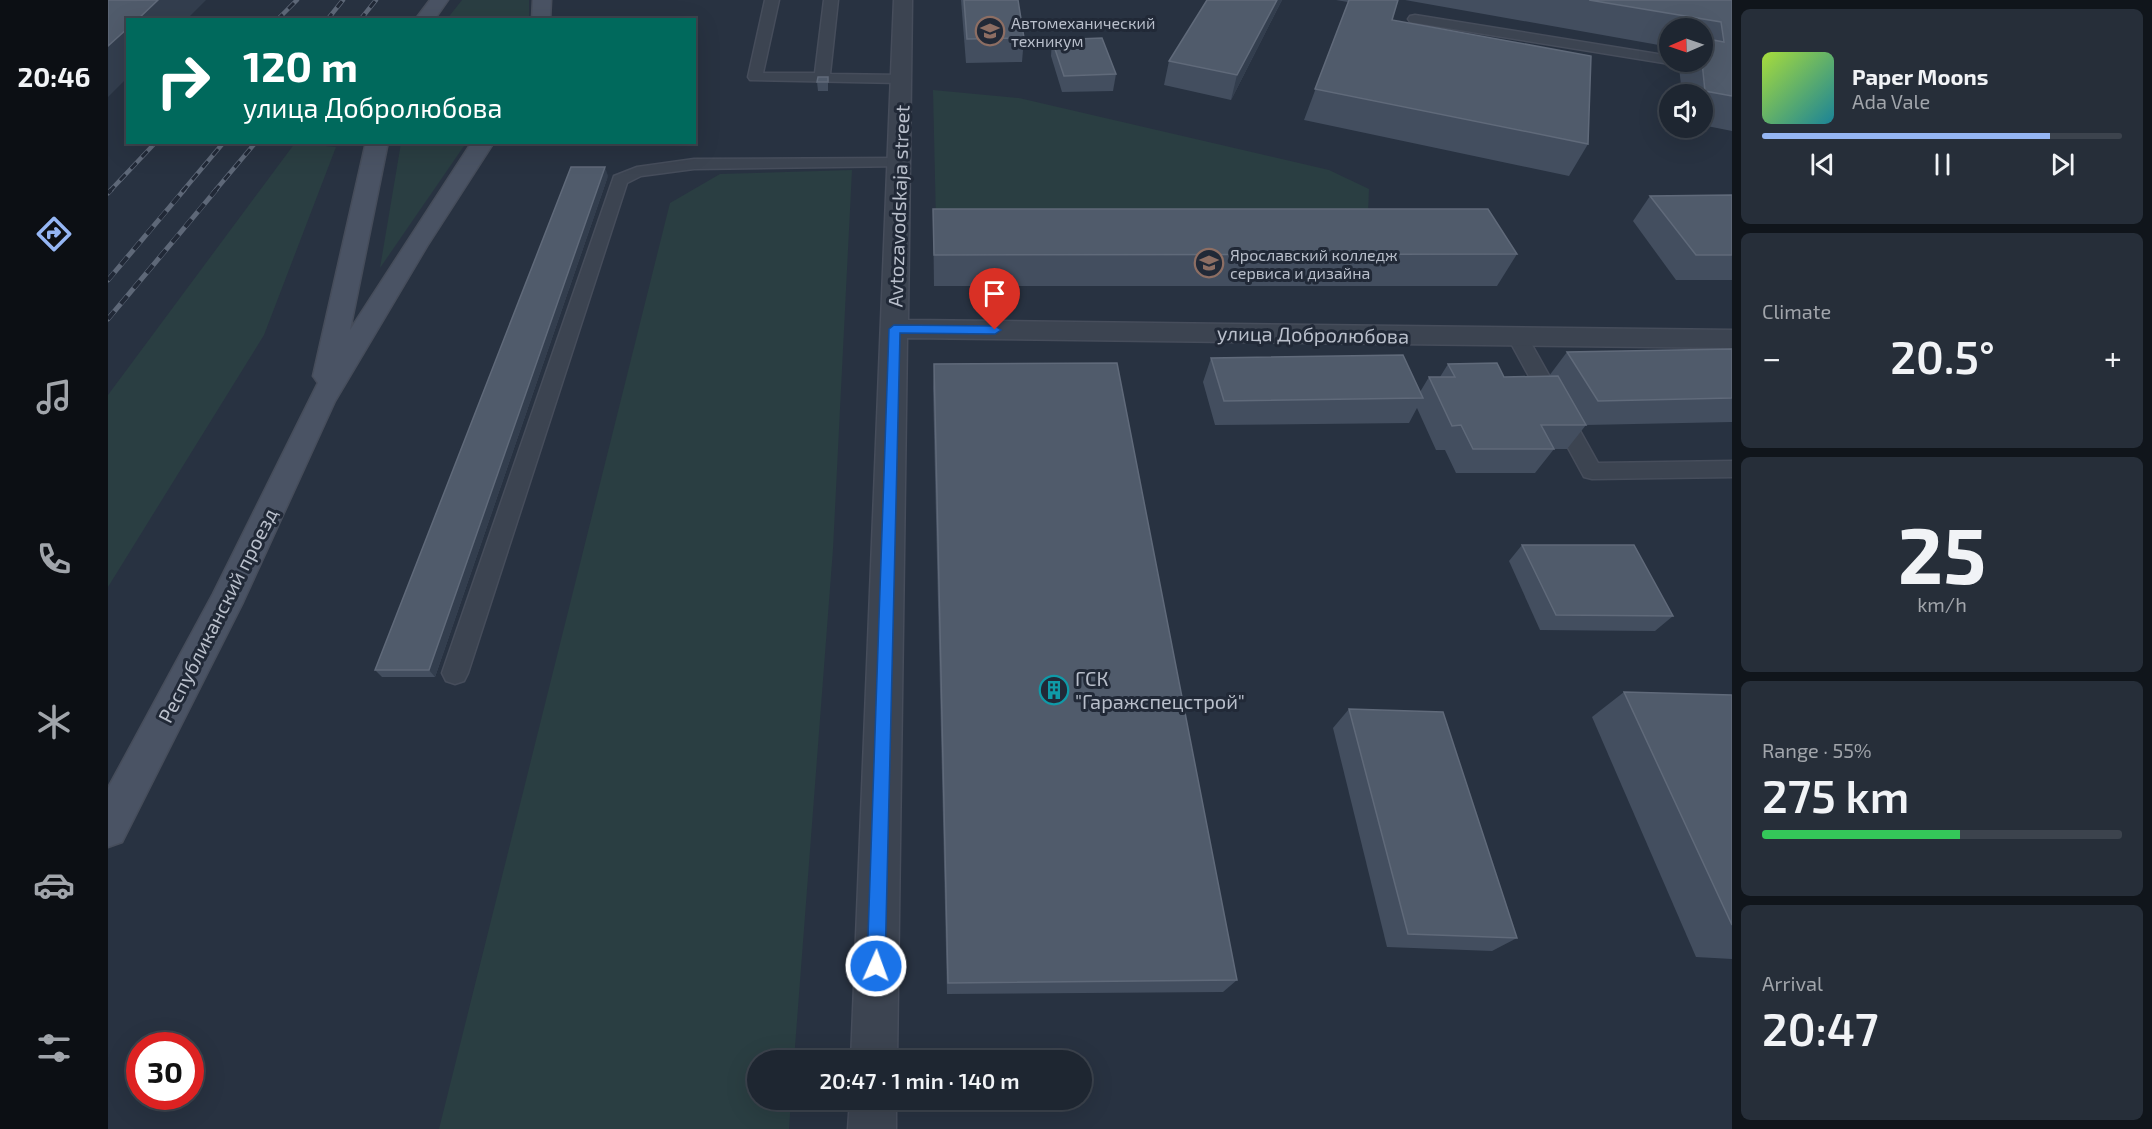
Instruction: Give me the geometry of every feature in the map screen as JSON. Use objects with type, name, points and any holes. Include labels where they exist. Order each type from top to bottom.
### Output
[{"type":"main road","points":[[426,18],[439,0]]},
{"type":"main road","points":[[542,0],[542,18]]},
{"type":"main road","name":"Республиканский проезд","points":[[321,401],[378,144]]},
{"type":"main road","name":"Республиканский проезд","points":[[108,828],[226,602],[321,401],[415,246],[482,144]]},
{"type":"street","name":"Avtozavodskaja street","points":[[874,1050],[903,0]]},
{"type":"street","name":"улица Добролюбова","points":[[894,329],[1732,339]]},
{"type":"street","points":[[872,1129],[873,1110]]},
{"type":"lane","points":[[771,0],[755,77],[901,80]]},
{"type":"lane","points":[[822,78],[831,0]]},
{"type":"lane","points":[[1415,19],[1659,58]]},
{"type":"lane","points":[[455,674],[620,180],[637,172],[694,164],[899,163]]},
{"type":"lane","points":[[1517,336],[1592,471],[1732,469]]},
{"type":"green space","points":[[462,0],[529,0],[529,18],[448,18]]},
{"type":"green space","points":[[933,90],[1019,98],[1329,170],[1369,189],[1368,214],[936,222]]},
{"type":"green space","points":[[294,144],[336,147],[264,335],[108,587],[108,395]]},
{"type":"green space","points":[[401,144],[465,144],[380,268]]},
{"type":"green space","points":[[852,170],[833,549],[795,1050],[747,1050],[747,1110],[790,1110],[789,1129],[439,1129],[670,203],[720,174]]},
{"type":"building","points":[[108,0],[158,0],[139,18],[126,18],[126,30],[108,46]]},
{"type":"building","points":[[964,0],[1018,0],[1024,38],[967,39]]},
{"type":"building","points":[[1207,0],[1277,0],[1237,75],[1169,61]]},
{"type":"building","points":[[1349,0],[1398,0],[1392,20],[1591,56],[1588,144],[1315,89]]},
{"type":"building","points":[[1589,0],[1732,0],[1732,96],[1713,92],[1713,84],[1704,84],[1703,72],[1713,72],[1713,40],[1724,42],[1721,22],[1713,21],[1713,18],[1697,18]]},
{"type":"building","points":[[1102,38],[1116,74],[1064,76],[1052,40]]},
{"type":"building","points":[[818,77],[828,77],[828,82],[817,82]]},
{"type":"building","points":[[571,167],[605,167],[429,670],[375,670]]},
{"type":"building","points":[[1732,195],[1732,255],[1696,255],[1650,196]]},
{"type":"building","points":[[933,209],[1488,209],[1517,254],[934,255]]},
{"type":"building","points":[[1732,349],[1732,398],[1598,401],[1567,352]]},
{"type":"building","points":[[1403,355],[1423,398],[1224,401],[1211,358]]},
{"type":"building","name":"ГСК \"Гаражспецстрой\"","points":[[1117,363],[1237,980],[948,983],[934,364]]},
{"type":"building","points":[[1497,363],[1504,377],[1558,376],[1586,425],[1541,425],[1554,449],[1473,449],[1461,425],[1452,426],[1429,377],[1455,377],[1448,364]]},
{"type":"building","points":[[1522,545],[1634,545],[1673,616],[1556,615]]},
{"type":"building","points":[[1624,692],[1732,695],[1732,925]]},
{"type":"building","points":[[1349,709],[1443,712],[1517,938],[1408,934]]},
{"type":"railway","points":[[279,18],[297,0]]},
{"type":"railway","points":[[329,18],[343,0]]},
{"type":"railway","points":[[362,18],[376,0]]},
{"type":"railway","points":[[109,192],[154,144]]},
{"type":"railway","points":[[182,192],[222,144]]},
{"type":"railway","points":[[214,192],[254,144]]},
{"type":"railway","points":[[108,280],[184,190]]},
{"type":"railway","points":[[108,319],[216,190]]},
{"type":"place","name":"Автомеханический техникум","points":[[990,31]]},
{"type":"place","name":"Ярославский колледж сервиса и дизайна","points":[[1209,263]]},
{"type":"place","name":"ГСК \"Гаражспецстрой\"","points":[[1054,690]]},
{"type":"route","points":[[876,966],[894,329],[995,330]]}]
